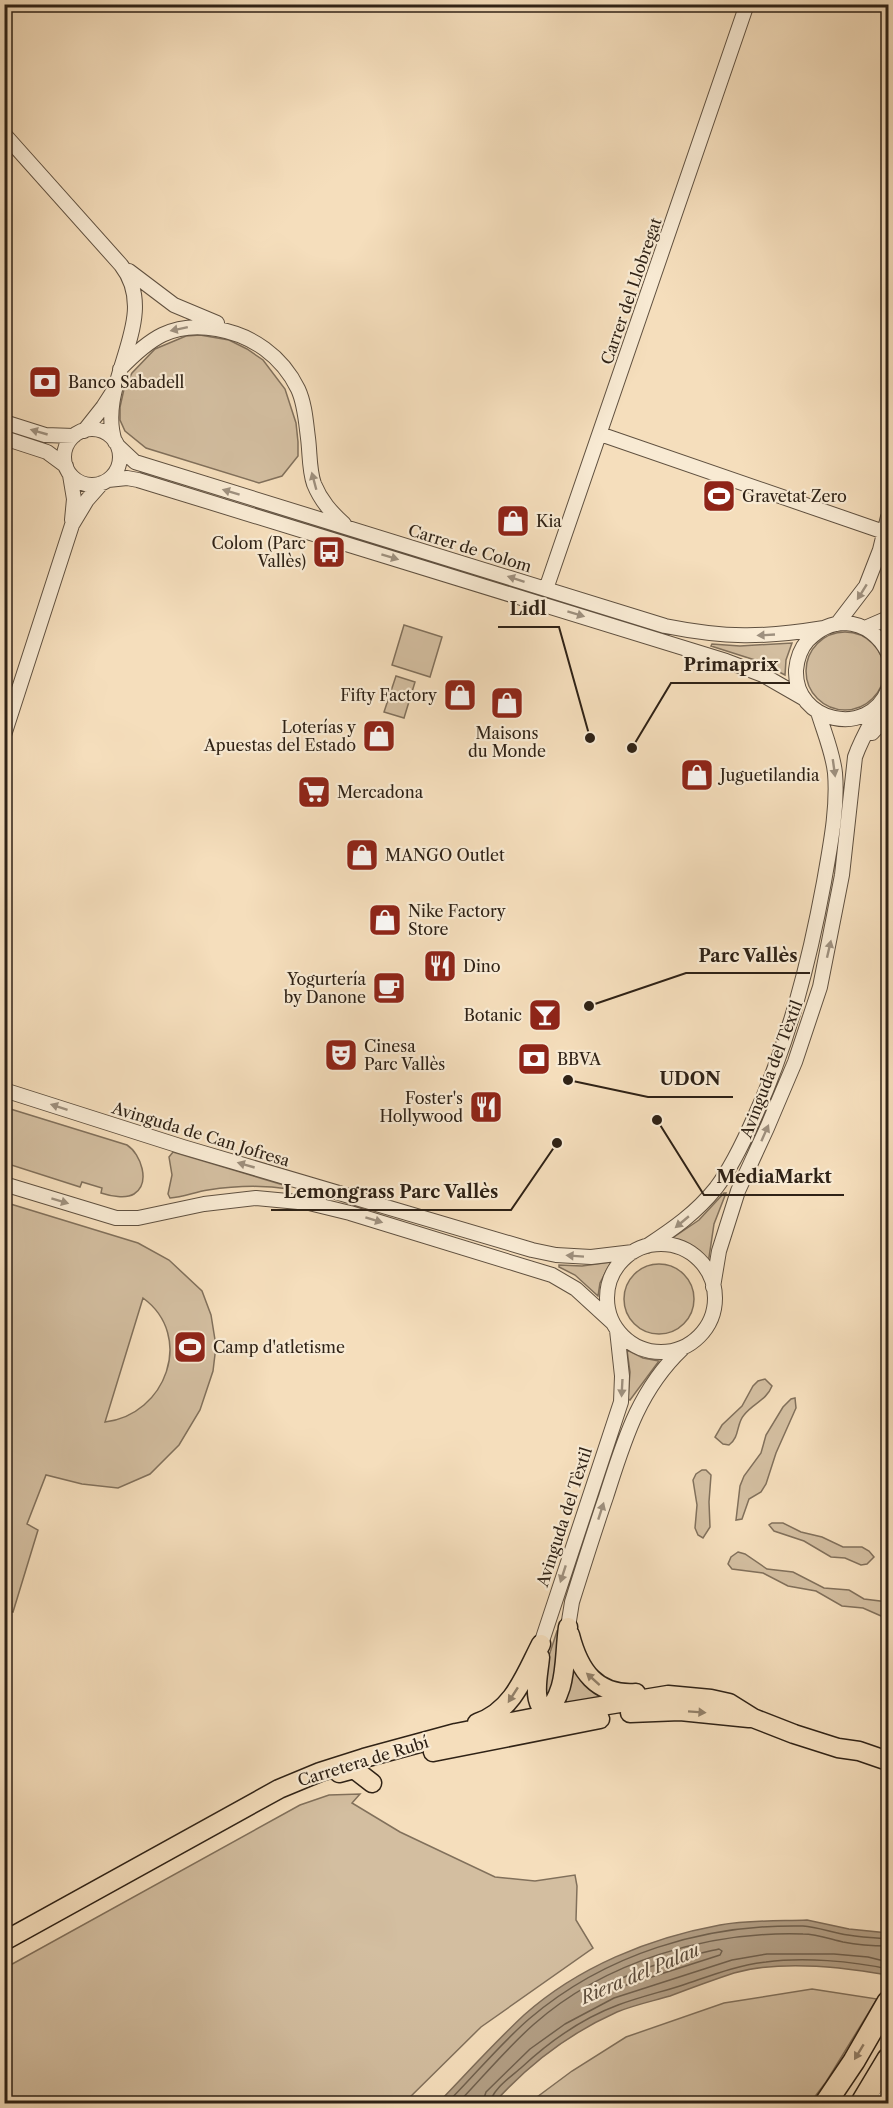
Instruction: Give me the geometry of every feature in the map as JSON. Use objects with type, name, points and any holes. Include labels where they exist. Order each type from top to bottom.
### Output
[{"type":"highway","points":[[825,2103],[854,2061],[888,2002]]},
{"type":"highway","points":[[861,2103],[888,2059]]},
{"type":"main road","points":[[568,1627],[580,1665],[588,1677],[598,1685],[621,1693],[650,1692],[668,1695]]},
{"type":"main road","points":[[487,1740],[511,1730],[535,1725],[547,1715],[563,1686],[568,1627]]},
{"type":"main road","points":[[542,1644],[536,1677],[539,1701],[547,1715],[569,1720],[591,1720]]},
{"type":"main road","points":[[366,1770],[395,1742],[492,1718],[514,1695],[542,1644]]},
{"type":"main road","name":"Carretera de Rubí","points":[[4,1941],[279,1789],[320,1772],[366,1770],[401,1748],[456,1733],[668,1695],[729,1703],[753,1718]]},
{"type":"main road","name":"Carretera de Rubí","points":[[4,1954],[291,1797],[366,1770],[487,1740],[591,1720],[656,1711],[704,1712],[753,1718],[838,1748],[859,1751],[888,1761]]},
{"type":"main road","name":"Carretera de Rubí","points":[[838,1748],[855,1760],[888,1773]]},
{"type":"street","name":"Carrer del Llobregat","points":[[546,589],[747,4]]},
{"type":"street","points":[[4,134],[121,265],[132,282],[136,309],[114,389],[111,418],[120,462],[116,472],[87,500],[72,525],[4,735]]},
{"type":"street","points":[[121,265],[174,305],[223,325],[266,348],[278,360],[298,390],[304,414],[313,481],[327,509],[347,528]]},
{"type":"street","points":[[120,369],[147,343],[169,331],[194,327],[232,331]]},
{"type":"street","points":[[72,525],[74,499],[65,453],[70,441],[103,407],[114,389]]},
{"type":"street","points":[[4,422],[45,435],[79,434],[96,430],[103,432],[116,444]]},
{"type":"street","points":[[600,434],[884,532]]},
{"type":"street","points":[[4,438],[47,452],[75,479],[88,485],[105,482]]},
{"type":"street","name":"Carrer de Colom","points":[[116,444],[135,462],[665,626],[703,633],[741,636],[772,635],[851,624],[865,628]]},
{"type":"street","name":"Carrer de Colom","points":[[105,482],[127,478],[138,480],[610,624],[752,670],[803,698],[818,712]]},
{"type":"street","points":[[803,698],[796,676],[796,664],[806,643],[830,626],[866,586],[888,517]]},
{"type":"street","points":[[865,628],[888,618]]},
{"type":"street","points":[[865,628],[880,639],[888,653]]},
{"type":"street","points":[[857,718],[866,715],[885,696]]},
{"type":"street","name":"Avinguda del Tèxtil","points":[[713,1287],[719,1251],[729,1215],[795,1062],[820,987],[842,875],[853,768],[857,751],[881,716],[885,696]]},
{"type":"street","points":[[818,712],[830,718],[843,720],[881,716]]},
{"type":"street","name":"Avinguda del Tèxtil","points":[[647,1246],[680,1225],[716,1187],[730,1166],[764,1095],[795,1011],[814,938],[835,802],[834,767],[818,712]]},
{"type":"street","name":"Avinguda de Can Jofresa","points":[[4,1090],[183,1147],[532,1250],[556,1255],[591,1257],[633,1252]]},
{"type":"street","points":[[4,1184],[116,1218],[138,1218],[204,1204],[256,1198],[322,1205],[552,1275],[576,1289],[630,1343],[647,1351],[666,1352],[684,1347],[696,1339],[706,1327],[713,1310],[713,1287],[707,1271],[696,1257],[681,1248],[664,1244],[647,1246],[633,1252],[612,1276],[607,1291],[607,1307],[615,1326]]},
{"type":"street","name":"Avinguda del Tèxtil","points":[[542,1644],[621,1402],[622,1376],[615,1326]]},
{"type":"street","name":"Avinguda del Tèxtil","points":[[568,1627],[572,1602],[627,1432],[651,1387],[672,1358],[684,1347]]},
{"type":"street","points":[[880,2103],[888,2094]]},
{"type":"shaded area","points":[[200,335],[229,340],[247,349],[263,360],[285,389],[296,423],[298,456],[282,476],[259,483],[146,448],[125,431],[120,420],[120,407],[124,389],[132,373],[155,349],[186,336]]},
{"type":"shaded area","points":[[404,625],[442,637],[430,677],[392,665]]},
{"type":"shaded area","points":[[845,632],[860,635],[872,644],[881,656],[884,671],[881,686],[872,698],[860,707],[845,710],[830,707],[818,698],[809,686],[806,671],[809,656],[818,644],[830,635]]},
{"type":"shaded area","points":[[792,643],[786,660],[785,675],[758,661],[711,646],[712,644],[740,646]]},
{"type":"shaded area","points":[[396,676],[415,682],[404,718],[384,712]]},
{"type":"shaded area","points":[[4,1107],[127,1145],[136,1155],[142,1169],[142,1183],[139,1189],[127,1196],[109,1195],[101,1193],[102,1188],[82,1182],[80,1187],[5,1163]]},
{"type":"shaded area","points":[[173,1152],[290,1187],[289,1189],[228,1188],[170,1198],[168,1194],[172,1175],[169,1157]]},
{"type":"shaded area","points":[[726,1193],[714,1224],[708,1264],[694,1249],[671,1239],[699,1220]]},
{"type":"shaded area","points":[[4,1202],[138,1243],[169,1260],[202,1291],[211,1315],[216,1346],[213,1371],[200,1410],[179,1445],[150,1474],[118,1488],[82,1484],[46,1475],[27,1524],[38,1530],[13,1612],[4,1609]],"holes":[[[143,1298],[159,1314],[168,1332],[170,1352],[166,1372],[158,1390],[144,1405],[126,1416],[105,1422]]]},
{"type":"shaded area","points":[[611,1262],[600,1283],[598,1296],[575,1275],[559,1267],[559,1265],[582,1266]]},
{"type":"shaded area","points":[[666,1264],[679,1270],[688,1279],[692,1285],[694,1299],[692,1313],[684,1324],[673,1332],[652,1334],[634,1324],[626,1313],[624,1292],[634,1274],[645,1266]]},
{"type":"shaded area","points":[[627,1350],[643,1358],[659,1361],[630,1400],[628,1399],[630,1372]]},
{"type":"shaded area","points":[[765,1379],[772,1386],[769,1391],[744,1415],[732,1442],[729,1445],[723,1444],[715,1437],[722,1425],[742,1406],[753,1386]]},
{"type":"shaded area","points":[[795,1398],[796,1408],[776,1453],[766,1484],[761,1492],[749,1499],[742,1519],[736,1520],[740,1486],[744,1476],[761,1453],[766,1435],[783,1407]]},
{"type":"shaded area","points":[[702,1470],[706,1470],[711,1475],[710,1527],[703,1538],[698,1535],[695,1528],[697,1505],[693,1480]]},
{"type":"shaded area","points":[[783,1523],[843,1547],[862,1547],[874,1557],[867,1564],[861,1565],[845,1558],[831,1557],[804,1541],[774,1531],[769,1525]]},
{"type":"shaded area","points":[[738,1552],[745,1554],[767,1569],[793,1572],[824,1588],[849,1590],[864,1599],[888,1602],[888,1619],[863,1608],[842,1606],[816,1591],[788,1586],[763,1573],[732,1569],[728,1564],[731,1557]]},
{"type":"shaded area","points":[[557,1631],[559,1632],[560,1660],[548,1697],[545,1695],[545,1668]]},
{"type":"shaded area","points":[[574,1669],[607,1699],[562,1709]]},
{"type":"shaded area","points":[[360,1794],[352,1803],[400,1832],[495,1877],[535,1881],[575,1875],[576,1920],[593,1948],[481,2027],[404,2103],[5,2103],[5,1968],[300,1805],[329,1795]]},
{"type":"shaded area","points":[[812,1989],[877,1999],[826,2082],[810,2103],[529,2103],[572,2071],[626,2037],[724,2003]]},
{"type":"water","name":"Riera del Palau","points":[[807,1920],[849,1929],[888,1933],[888,1975],[811,1966],[771,1967],[734,1973],[637,2005],[600,2020],[566,2040],[535,2063],[494,2103],[438,2103],[524,2015],[545,1998],[591,1969],[641,1947],[693,1931],[741,1922]]},
{"type":"place","name":"Banco Sabadell","points":[[45,382]]},
{"type":"place","name":"Gravetat Zero","points":[[719,496]]},
{"type":"place","name":"Kia","points":[[513,521]]},
{"type":"place","name":"Colom (Parc Vallès)","points":[[329,552]]},
{"type":"place","name":"Fifty Factory","points":[[460,695]]},
{"type":"place","name":"Maisons du Monde","points":[[507,703]]},
{"type":"place","name":"Loterías y Apuestas del Estado","points":[[379,736]]},
{"type":"place","name":"Lidl","points":[[590,738]]},
{"type":"place","name":"Primaprix","points":[[632,748]]},
{"type":"place","name":"Juguetilandia","points":[[697,775]]},
{"type":"place","name":"Mercadona","points":[[314,792]]},
{"type":"place","name":"MANGO Outlet","points":[[362,855]]},
{"type":"place","name":"Nike Factory Store","points":[[385,920]]},
{"type":"place","name":"Dino","points":[[440,966]]},
{"type":"place","name":"Yogurtería by Danone","points":[[389,988]]},
{"type":"place","name":"Parc Vallès","points":[[589,1006]]},
{"type":"place","name":"Botanic","points":[[545,1015]]},
{"type":"place","name":"Cinesa Parc Vallès","points":[[341,1055]]},
{"type":"place","name":"BBVA","points":[[534,1059]]},
{"type":"place","name":"UDON","points":[[568,1080]]},
{"type":"place","name":"Foster's Hollywood","points":[[486,1107]]},
{"type":"place","name":"MediaMarkt","points":[[657,1120]]},
{"type":"place","name":"Lemongrass Parc Vallès","points":[[557,1143]]},
{"type":"place","name":"Camp d'atletisme","points":[[190,1347]]}]
